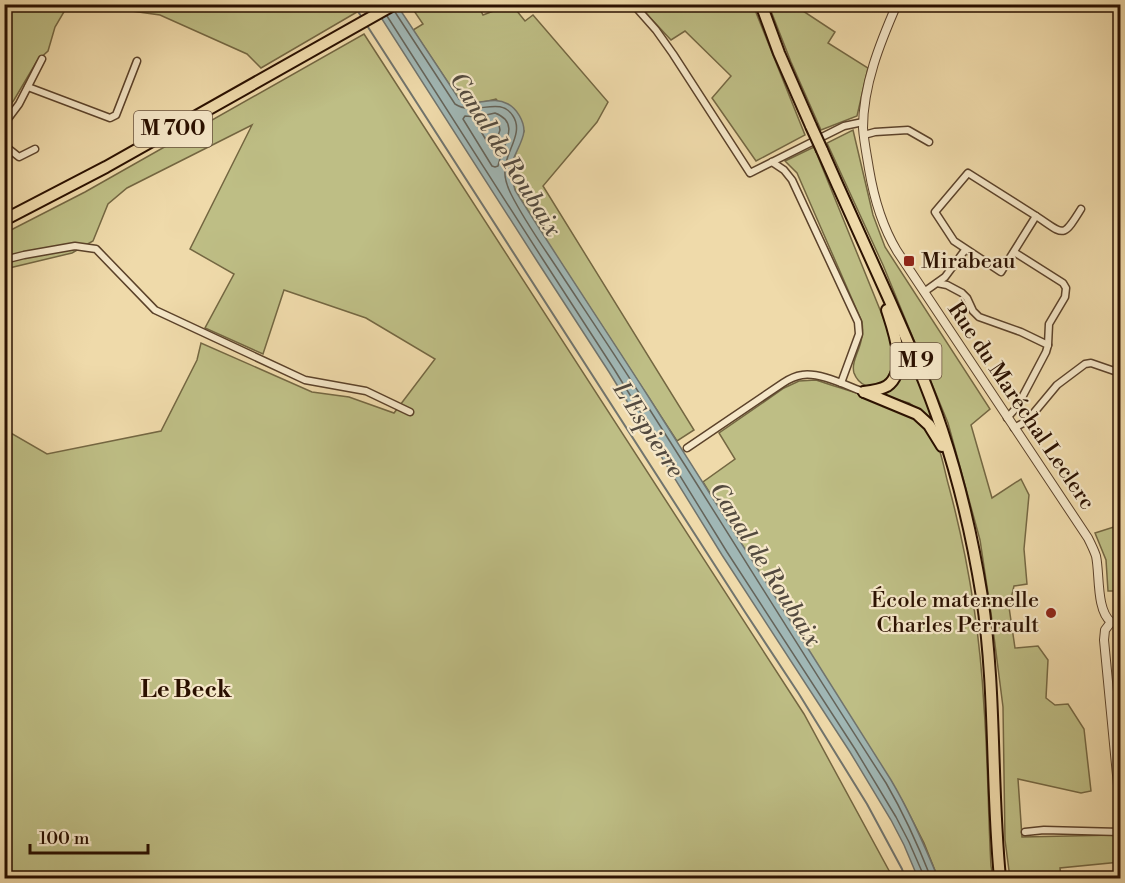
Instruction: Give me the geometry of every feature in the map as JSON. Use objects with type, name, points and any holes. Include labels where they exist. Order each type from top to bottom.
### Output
[{"type":"highway","name":"M 700","points":[[4,220],[79,182],[395,4]]},
{"type":"highway","name":"M 9","points":[[763,8],[779,53],[924,381],[954,468],[970,533],[984,615],[990,670],[1000,879]]},
{"type":"highway","points":[[864,244],[868,262],[892,327],[898,354],[895,375],[890,384],[881,389],[864,392]]},
{"type":"highway","points":[[864,392],[910,410],[924,419],[937,436],[954,468]]},
{"type":"street","points":[[633,4],[673,54],[750,173],[844,126],[863,122]]},
{"type":"street","name":"Rue du Maréchal Leclerc","points":[[897,4],[875,59],[867,89],[863,122],[872,187],[883,224],[924,292],[1091,544],[1096,558],[1104,613],[1111,622]]},
{"type":"street","points":[[4,124],[28,87],[42,59]]},
{"type":"street","points":[[28,87],[110,118],[116,115],[137,61]]},
{"type":"street","points":[[864,135],[908,130],[929,142]]},
{"type":"street","points":[[4,145],[19,157],[35,149]]},
{"type":"street","points":[[772,162],[784,170],[792,180],[858,322],[860,334],[841,383]]},
{"type":"street","points":[[1036,216],[1001,272],[965,250],[951,238],[935,212],[968,173],[1036,216],[1058,231],[1064,231],[1070,227],[1081,209]]},
{"type":"street","points":[[4,260],[75,246],[96,249],[155,310],[305,380],[366,391],[410,411]]},
{"type":"street","points":[[924,292],[946,276],[965,250]]},
{"type":"street","points":[[1007,418],[1017,407],[1046,352],[1049,324],[1065,297],[1066,288],[1014,252]]},
{"type":"street","points":[[937,283],[947,285],[962,293],[979,317],[1021,332],[1048,345]]},
{"type":"street","points":[[1014,428],[1027,421],[1057,385],[1085,364],[1091,363],[1120,373]]},
{"type":"street","points":[[687,448],[791,378],[811,374],[864,392]]},
{"type":"street","points":[[1120,626],[1111,622],[1104,640],[1120,806]]},
{"type":"street","points":[[1025,832],[1044,830],[1120,832]]},
{"type":"green space","points":[[369,4],[261,68],[247,54],[160,15],[88,5]]},
{"type":"green space","points":[[417,4],[478,5],[483,15],[512,5],[525,21],[533,15],[608,102],[597,122],[543,186],[694,430],[677,441],[515,190],[512,166],[524,131],[496,99],[473,103],[459,99],[413,30],[423,24],[412,8]]},
{"type":"green space","points":[[648,4],[753,5],[805,135],[756,161],[712,98],[731,76],[685,31],[671,40],[642,9]]},
{"type":"green space","points":[[5,5],[68,5],[55,27],[48,51],[37,61],[5,112],[5,40],[10,30],[5,27]]},
{"type":"green space","points":[[769,5],[794,5],[835,32],[828,43],[868,68],[857,116],[821,130]]},
{"type":"green space","points":[[364,34],[804,714],[893,878],[5,878],[4,429],[47,454],[161,431],[197,360],[201,343],[312,392],[349,397],[394,413],[435,359],[366,318],[284,290],[263,354],[205,328],[234,274],[190,249],[252,125],[127,188],[108,204],[93,241],[72,253],[5,269],[5,233],[85,192]]},
{"type":"green space","points":[[853,130],[873,215],[885,247],[990,409],[971,425],[992,498],[1021,479],[1029,495],[1024,549],[1027,584],[1014,586],[1009,607],[1015,648],[1038,646],[1048,660],[1046,698],[1055,705],[1068,704],[1084,729],[1091,791],[1081,793],[1018,779],[1022,837],[1116,835],[1120,862],[1060,868],[1061,878],[1010,878],[1005,840],[1003,707],[980,540],[948,423],[883,265],[827,143]]},
{"type":"green space","points":[[814,147],[891,341],[893,364],[885,381],[877,387],[865,385],[854,373],[854,361],[863,330],[862,322],[797,173],[785,161]]},
{"type":"green space","points":[[902,347],[906,351],[929,408],[929,417],[909,403],[882,394]]},
{"type":"green space","points":[[816,380],[903,411],[925,425],[938,446],[962,541],[976,624],[982,679],[993,878],[938,878],[924,843],[903,802],[703,482],[735,459],[719,433],[784,388],[799,381]]},
{"type":"green space","points":[[1120,525],[1120,591],[1108,591],[1106,560],[1095,533]]},
{"type":"water","name":"Canal de Roubaix","points":[[373,5],[397,5],[459,99],[472,103],[502,101],[511,106],[519,116],[524,131],[511,167],[515,190],[891,780],[938,878],[918,878],[891,820],[850,752],[722,555],[609,372]]},
{"type":"waterway","name":"L'Espierre","points":[[353,4],[363,19]]},
{"type":"waterway","name":"L'Espierre","points":[[366,24],[799,694],[867,804],[905,878]]},
{"type":"place","name":"Mirabeau","points":[[909,261]]},
{"type":"place","name":"École maternelle Charles Perrault","points":[[1051,613]]},
{"type":"district","name":"Le Beck","points":[[186,690]]}]
